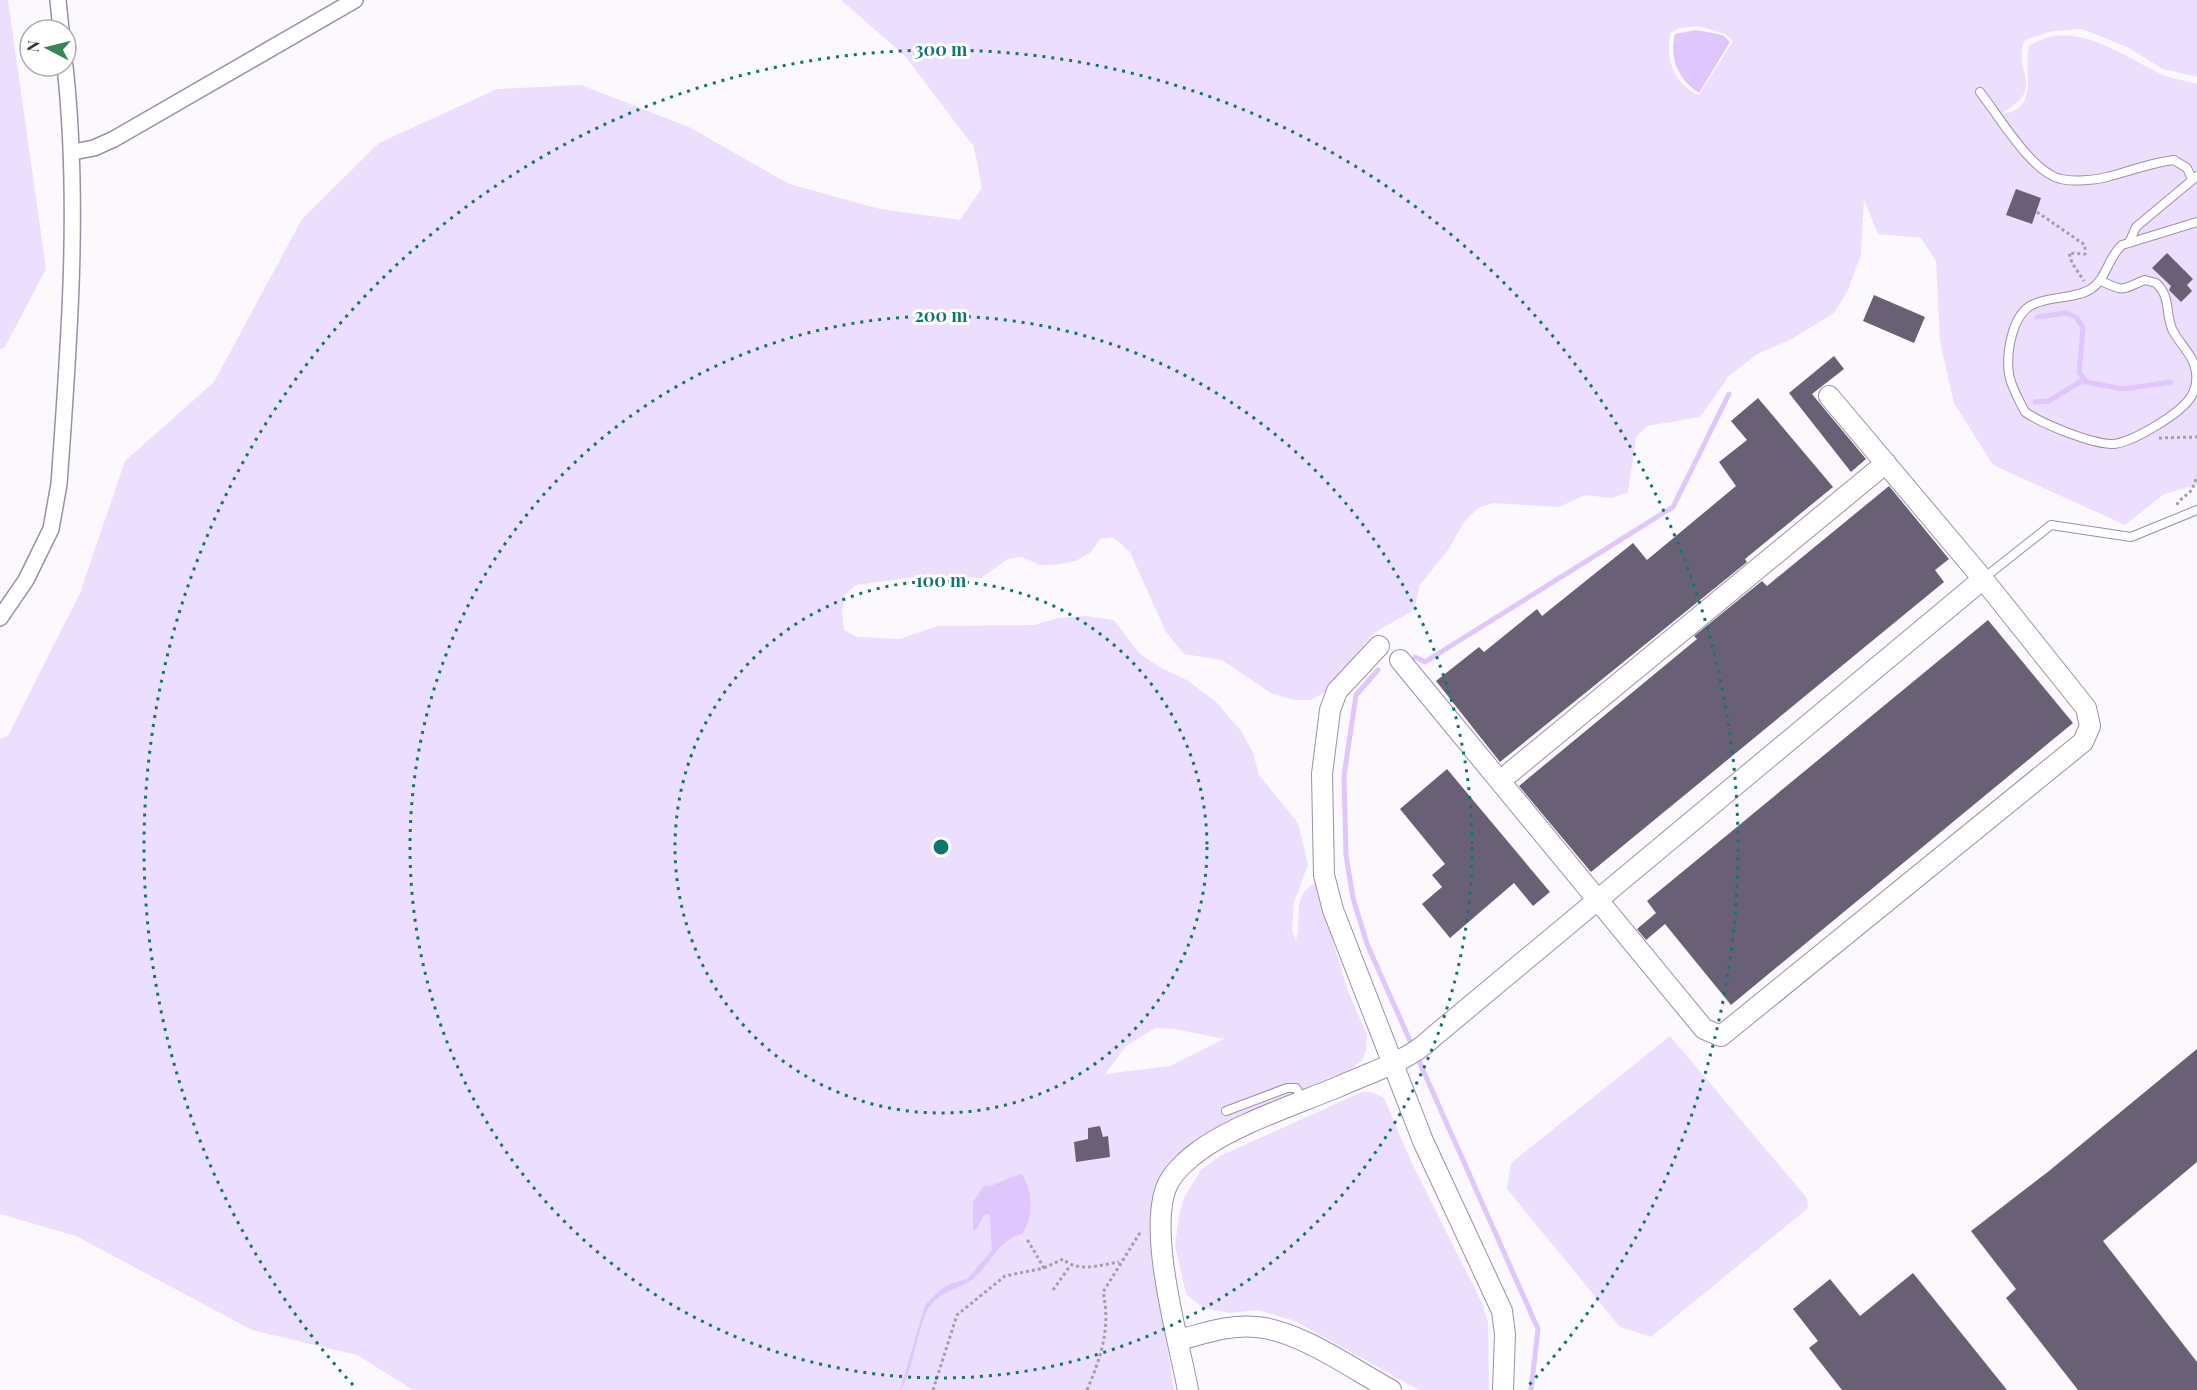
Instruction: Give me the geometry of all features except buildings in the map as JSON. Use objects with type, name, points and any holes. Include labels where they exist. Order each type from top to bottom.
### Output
[{"type":"street","points":[[58,0],[60,18]]},
{"type":"street","points":[[73,152],[94,148],[114,139],[356,0]]},
{"type":"street","points":[[0,618],[26,580],[51,529],[59,484],[70,281],[73,152],[66,78]]},
{"type":"street","points":[[1400,660],[1704,1029],[1716,1035],[1725,1035],[2083,742],[2090,726],[2086,708],[1983,579],[1829,396]]},
{"type":"street","points":[[1500,781],[1886,463]]},
{"type":"street","points":[[1188,1390],[1162,1257],[1159,1220],[1170,1180],[1200,1150],[1240,1129],[1394,1062],[1427,1043],[1983,579]]},
{"type":"street","points":[[1379,646],[1337,691],[1330,710],[1322,774],[1324,875],[1332,910],[1394,1062],[1423,1141],[1502,1311],[1505,1334],[1503,1390]]},
{"type":"street","points":[[1178,1341],[1222,1329],[1258,1327],[1311,1346],[1391,1390]]},
{"type":"lane","points":[[1980,92],[2024,150],[2046,172],[2061,179],[2107,177],[2131,168],[2174,160],[2187,168],[2195,178],[2136,227],[2129,243]]},
{"type":"lane","points":[[2101,281],[2121,289],[2134,287],[2145,280],[2156,283],[2168,299],[2171,325],[2194,363],[2196,373],[2192,396],[2184,406],[2121,444],[2097,443],[2025,412],[2016,395],[2008,367],[2012,340],[2022,312],[2043,301],[2089,290],[2101,281],[2116,250],[2129,243],[2197,222]]},
{"type":"lane","points":[[1983,579],[2051,525],[2131,537],[2197,510]]},
{"type":"lane","points":[[1226,1111],[1287,1088],[1296,1088],[1304,1102]]},
{"type":"path","points":[[2037,213],[2085,245],[2087,250],[2085,254],[2071,252],[2069,255],[2089,290]]},
{"type":"path","points":[[2148,429],[2159,438],[2197,437]]},
{"type":"path","points":[[2180,517],[2178,502],[2192,490],[2197,476]]},
{"type":"path","points":[[1087,1390],[1102,1354],[1107,1313],[1103,1292],[1117,1273],[1120,1262],[1146,1223]]},
{"type":"path","points":[[1027,1239],[1044,1268]]},
{"type":"path","points":[[933,1390],[957,1316],[1005,1276],[1044,1268],[1062,1259],[1070,1266],[1085,1268],[1120,1262]]},
{"type":"path","points":[[1053,1290],[1070,1266]]},
{"type":"shaded area","points":[[0,0],[8,0],[46,269],[5,347],[0,349]]},
{"type":"shaded area","points":[[841,0],[2197,0],[2197,77],[2163,69],[2127,47],[2082,29],[2053,31],[2025,40],[2022,61],[2026,87],[2023,96],[2015,105],[2000,114],[2013,111],[2026,97],[2029,46],[2046,38],[2063,35],[2096,42],[2161,74],[2197,84],[2197,485],[2164,494],[2125,525],[1993,465],[1954,403],[1940,341],[1936,261],[1921,238],[1878,234],[1864,200],[1861,254],[1848,290],[1834,313],[1790,340],[1757,354],[1729,376],[1700,417],[1647,426],[1636,437],[1628,492],[1612,498],[1585,495],[1559,507],[1494,503],[1478,508],[1464,522],[1448,550],[1420,585],[1414,610],[1374,633],[1324,693],[1310,700],[1294,700],[1271,693],[1222,660],[1184,654],[1166,632],[1130,552],[1113,537],[1100,539],[1091,552],[1076,561],[1040,565],[1022,557],[1008,559],[981,578],[930,575],[856,585],[845,595],[842,612],[844,630],[857,637],[900,639],[938,626],[1034,625],[1058,618],[1086,616],[1114,620],[1139,653],[1159,667],[1187,680],[1216,702],[1242,732],[1253,753],[1259,775],[1298,823],[1308,865],[1294,902],[1292,930],[1296,940],[1300,901],[1308,888],[1316,883],[1348,991],[1367,1035],[1366,1051],[1362,1060],[1354,1067],[1292,1096],[1162,1181],[1152,1204],[1150,1240],[1174,1390],[413,1390],[357,1355],[252,1330],[76,1236],[0,1214],[0,739],[8,736],[80,593],[125,461],[214,382],[302,219],[379,143],[497,89],[581,85],[689,127],[789,184],[880,209],[960,220],[982,188],[974,147],[905,56]],"holes":[[[1699,26],[1725,34],[1733,41],[1699,95],[1691,91],[1678,78],[1673,70],[1669,52],[1671,33],[1679,28]],[[1156,1028],[1175,1029],[1224,1039],[1170,1066],[1105,1074],[1127,1045]]]},
{"type":"shaded area","points":[[1696,30],[1723,35],[1730,42],[1699,93],[1681,75],[1673,52],[1675,34]]},
{"type":"shaded area","points":[[1670,1036],[1807,1198],[1808,1208],[1651,1337],[1620,1327],[1507,1189],[1511,1163]]},
{"type":"shaded area","points":[[1362,1092],[1371,1092],[1384,1098],[1410,1159],[1483,1305],[1488,1323],[1489,1390],[1419,1390],[1295,1321],[1258,1310],[1230,1313],[1203,1308],[1186,1294],[1175,1245],[1184,1198],[1201,1170],[1220,1156]]},
{"type":"shaded area","points":[[1022,1174],[1026,1181],[1031,1204],[1026,1227],[1022,1234],[1007,1241],[973,1279],[941,1296],[930,1306],[923,1321],[907,1377],[900,1390],[925,1305],[940,1290],[952,1283],[967,1279],[992,1250],[990,1214],[984,1215],[976,1230],[973,1230],[973,1202],[984,1186]]},
{"type":"waterway","points":[[2037,317],[2066,313],[2076,317],[2083,328],[2079,372],[2086,382],[2123,389],[2171,382]]},
{"type":"waterway","points":[[2035,402],[2049,401],[2083,380]]},
{"type":"waterway","points":[[1415,657],[1425,662],[1673,507],[1729,394]]},
{"type":"waterway","points":[[1378,670],[1356,695],[1344,776],[1346,855],[1353,898],[1367,944],[1538,1329],[1531,1390]]}]
